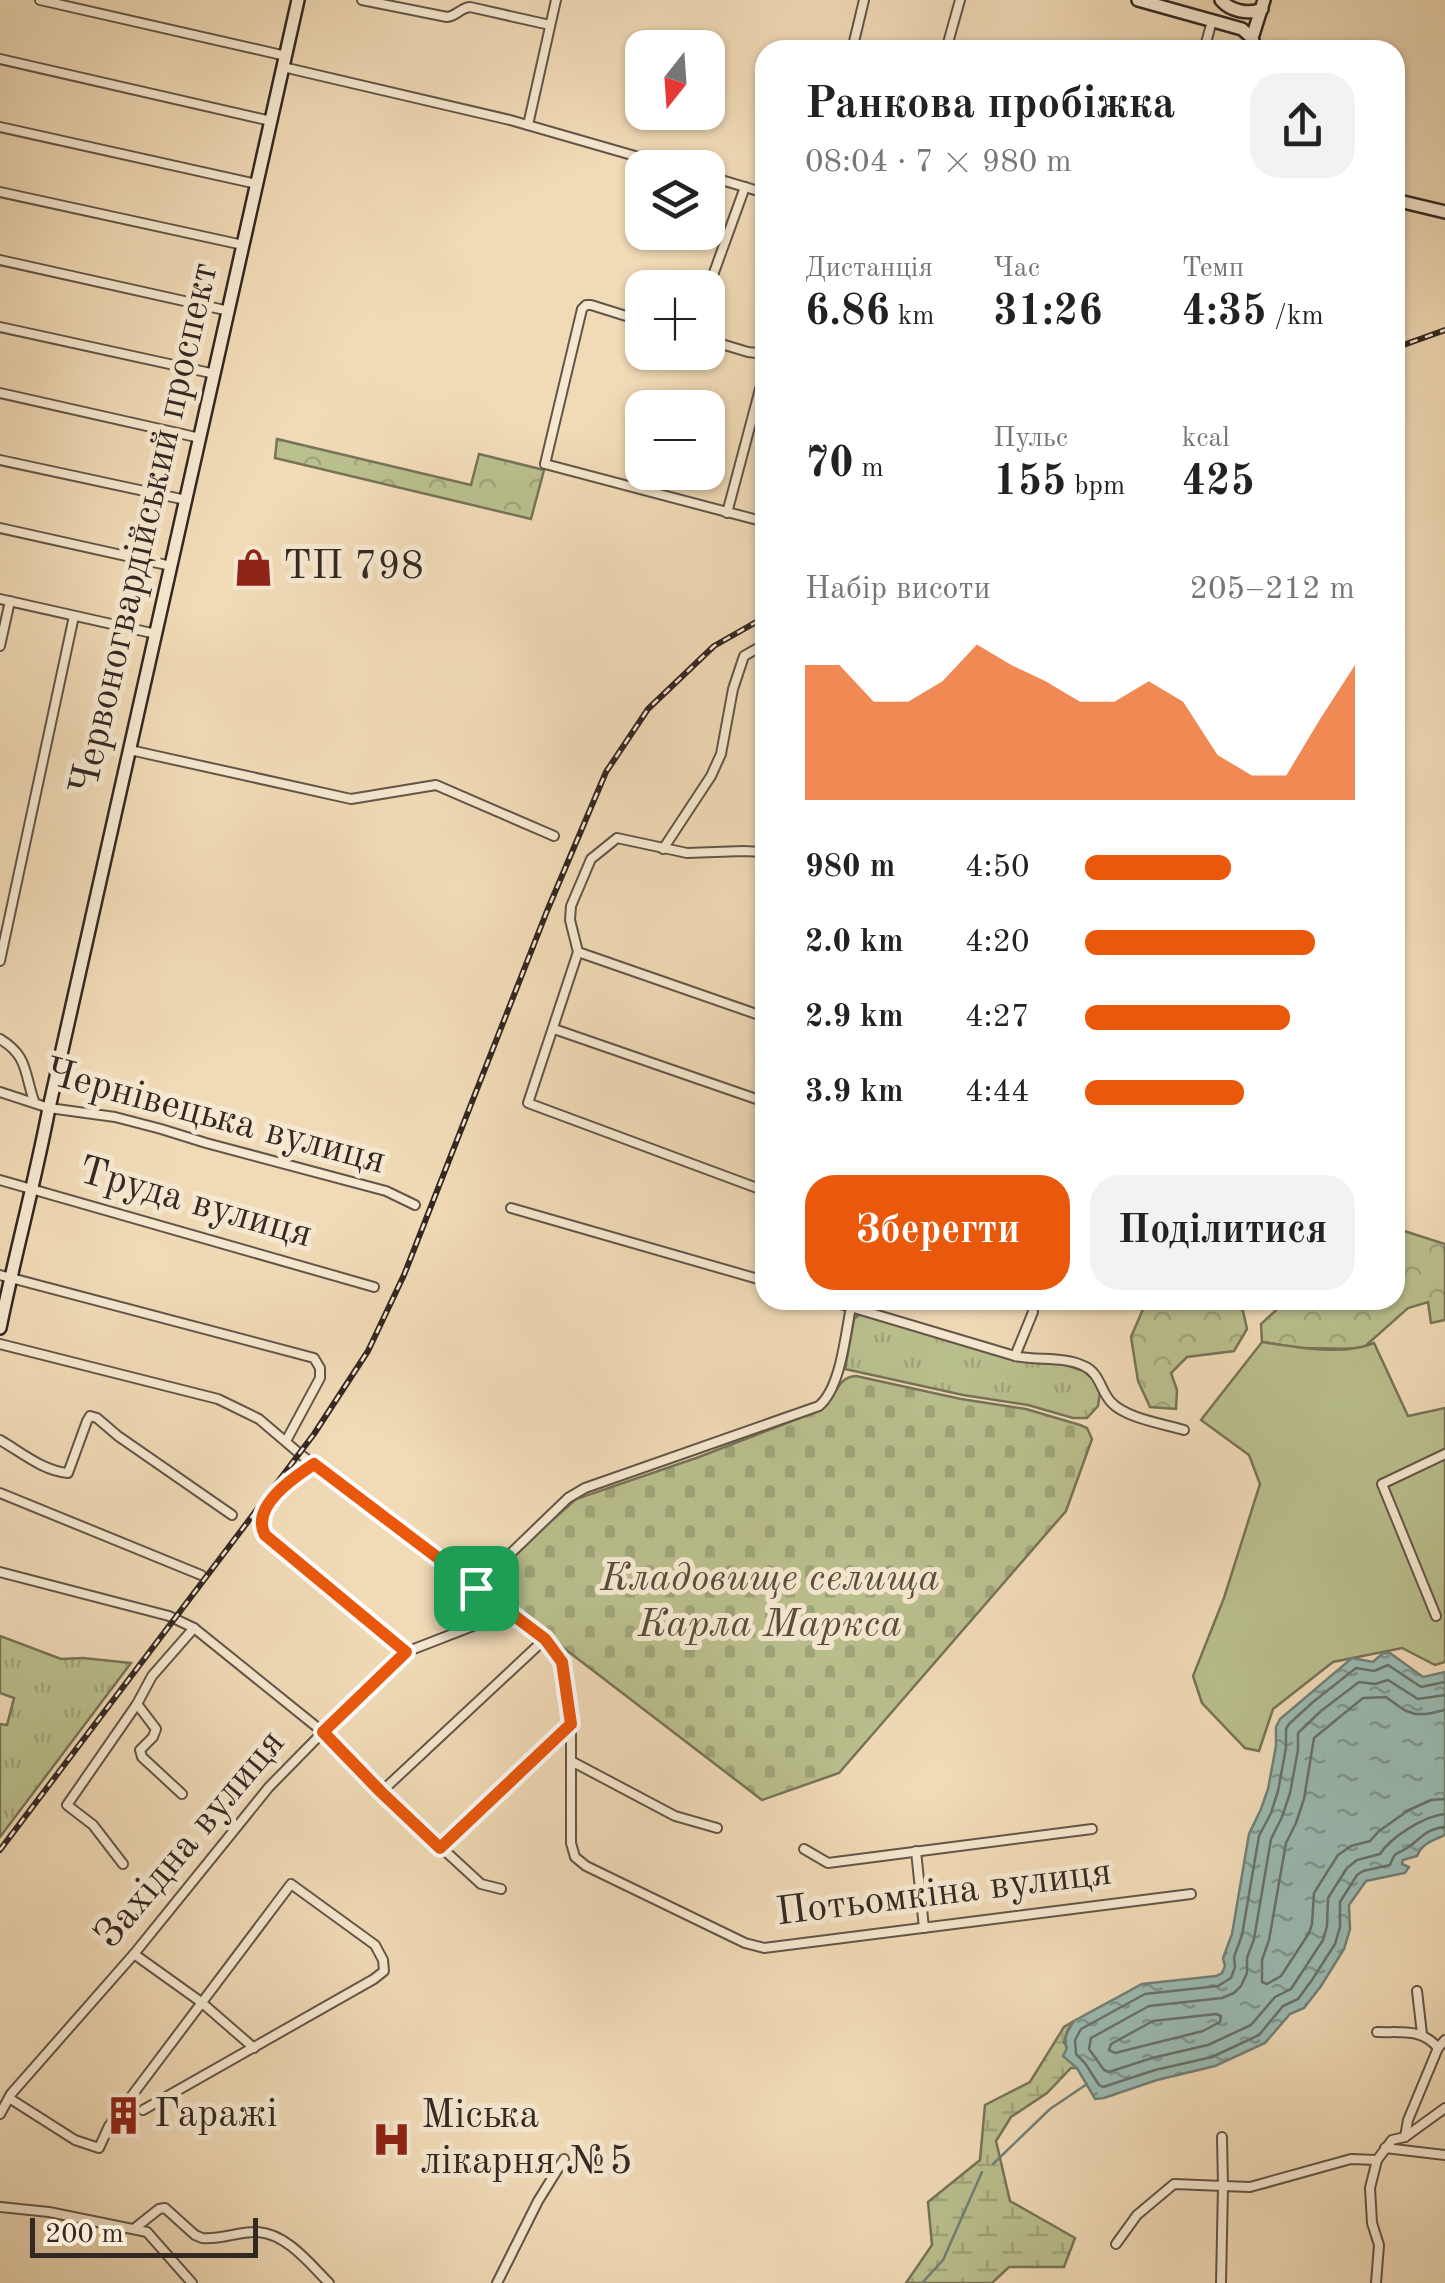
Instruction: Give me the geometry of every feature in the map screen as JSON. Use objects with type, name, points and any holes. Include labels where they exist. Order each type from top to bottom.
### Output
[{"type":"main road","name":"Червоногвардійський проспект","points":[[0,1328],[5,1276],[33,1188],[298,0]]},
{"type":"main road","points":[[1138,0],[1242,29],[1251,40]]},
{"type":"main road","points":[[1212,20],[1219,0],[1244,12],[1254,12],[1263,4]]},
{"type":"main road","points":[[1255,40],[1263,4]]},
{"type":"main road","points":[[1405,202],[1445,212]]},
{"type":"street","points":[[40,0],[528,124],[625,153]]},
{"type":"street","points":[[362,0],[447,17],[470,7],[550,25]]},
{"type":"street","points":[[528,124],[556,0]]},
{"type":"street","points":[[854,40],[864,0]]},
{"type":"street","points":[[949,40],[960,0]]},
{"type":"street","points":[[1207,40],[1212,20]]},
{"type":"street","points":[[0,59],[271,121]]},
{"type":"street","points":[[0,127],[257,184]]},
{"type":"street","points":[[725,181],[755,190]]},
{"type":"street","points":[[715,270],[744,187]]},
{"type":"street","points":[[0,192],[243,245]]},
{"type":"street","points":[[0,260],[228,311]]},
{"type":"street","points":[[625,316],[591,305],[582,309],[546,465],[755,519]]},
{"type":"street","points":[[0,327],[215,374]]},
{"type":"street","points":[[725,345],[755,353]]},
{"type":"street","points":[[0,394],[200,438]]},
{"type":"street","points":[[727,512],[755,407]]},
{"type":"street","points":[[0,460],[186,500]]},
{"type":"street","points":[[0,528],[171,566]]},
{"type":"street","points":[[0,646],[5,600],[156,634]]},
{"type":"street","points":[[0,961],[74,616]]},
{"type":"street","points":[[662,849],[711,776],[721,754],[732,688],[744,656],[755,650]]},
{"type":"street","points":[[130,750],[350,799],[436,785],[554,836]]},
{"type":"street","points":[[755,852],[687,853],[622,838],[612,840],[591,858],[571,906],[570,920],[578,952],[528,1101],[755,1186]]},
{"type":"street","points":[[578,952],[755,1014]]},
{"type":"street","points":[[554,1029],[755,1099]]},
{"type":"street","points":[[0,1039],[17,1050],[24,1062],[34,1101]]},
{"type":"street","name":"Чернівецька вулиця","points":[[0,1092],[49,1108],[116,1117],[161,1129],[386,1191],[414,1204]]},
{"type":"street","name":"Труда вулиця","points":[[0,1180],[374,1287]]},
{"type":"street","points":[[511,1208],[755,1279]]},
{"type":"street","points":[[5,1276],[314,1358],[320,1378],[286,1441]]},
{"type":"street","points":[[476,1588],[568,1498],[585,1488],[824,1401],[838,1370],[850,1310]]},
{"type":"street","points":[[861,1310],[1015,1356],[1077,1362],[1094,1371],[1110,1402],[1120,1410],[1184,1430]]},
{"type":"street","points":[[1015,1356],[1033,1310]]},
{"type":"street","name":"Потьомкіна вулиця","points":[[0,1344],[218,1399],[259,1419],[545,1639],[562,1662],[571,1724],[570,1842],[575,1857],[586,1866],[745,1944],[764,1948],[1191,1894]]},
{"type":"street","points":[[0,1440],[36,1462],[68,1473],[86,1420],[90,1416],[97,1418],[232,1514]]},
{"type":"street","points":[[1436,1616],[1382,1484],[1445,1454]]},
{"type":"street","points":[[314,1464],[276,1494],[264,1513],[261,1528],[406,1652]]},
{"type":"street","points":[[0,1493],[201,1574]]},
{"type":"street","points":[[0,1572],[169,1616],[194,1628],[323,1732],[381,1792],[481,1884],[501,1889]]},
{"type":"street","name":"Західна вулиця","points":[[0,2114],[9,2098],[134,1954],[269,1787],[323,1732],[406,1652],[509,1612]]},
{"type":"street","points":[[123,1864],[93,1825],[67,1805],[152,1676],[194,1628]]},
{"type":"street","points":[[381,1792],[545,1639]]},
{"type":"street","points":[[137,1704],[156,1728],[154,1737],[140,1750],[142,1757],[182,1794]]},
{"type":"street","points":[[440,1848],[571,1724]]},
{"type":"street","points":[[573,1762],[675,1816],[717,1828]]},
{"type":"street","points":[[804,1849],[828,1863],[1092,1828]]},
{"type":"street","points":[[916,1851],[924,1928]]},
{"type":"street","points":[[9,2098],[75,2140],[100,2148],[109,2126],[291,1884],[374,1945],[383,1960],[384,1971],[374,1979],[143,2110]]},
{"type":"street","points":[[134,1954],[201,2002],[254,2048]]},
{"type":"street","points":[[1417,1991],[1422,2034]]},
{"type":"street","points":[[1376,2032],[1422,2034],[1442,2044],[1404,2137]]},
{"type":"street","points":[[1376,2283],[1378,2245],[1370,2188],[1377,2160],[1392,2140],[1404,2137],[1445,2108]]},
{"type":"street","points":[[1222,2136],[1222,2283]]},
{"type":"street","points":[[1384,2148],[1445,2155]]},
{"type":"street","points":[[497,2283],[564,2159]]},
{"type":"street","points":[[1116,2244],[1137,2214],[1174,2184],[1250,2186],[1351,2159],[1377,2160]]},
{"type":"street","points":[[0,2208],[49,2212],[136,2228],[146,2232],[192,2283]]},
{"type":"street","points":[[136,2228],[165,2208],[202,2238],[259,2232],[280,2239],[329,2283]]},
{"type":"green space","points":[[277,439],[471,485],[479,454],[544,470],[531,519],[275,458]]},
{"type":"green space","points":[[1405,1231],[1445,1244],[1445,1320],[1431,1323],[1428,1302],[1408,1308],[1362,1349],[1299,1348],[1262,1342],[1261,1324],[1276,1310],[1405,1310]]},
{"type":"green space","points":[[1143,1310],[1242,1310],[1247,1329],[1234,1351],[1187,1357],[1171,1373],[1177,1390],[1176,1409],[1150,1407],[1138,1381],[1131,1337]]},
{"type":"green space","points":[[859,1314],[1014,1359],[1062,1364],[1084,1371],[1099,1385],[1098,1406],[1087,1418],[1073,1418],[1028,1405],[845,1369],[854,1319]]},
{"type":"green space","points":[[1262,1342],[1334,1350],[1374,1343],[1408,1416],[1445,1408],[1445,1662],[1435,1665],[1402,1648],[1333,1662],[1273,1709],[1259,1751],[1245,1748],[1202,1703],[1193,1676],[1224,1598],[1260,1484],[1249,1455],[1201,1420]]},
{"type":"green space","name":"Кладовище селища Карла Маркса","points":[[856,1376],[1026,1409],[1087,1428],[1092,1439],[1066,1511],[839,1773],[762,1800],[484,1587],[576,1499],[821,1410],[844,1380]]},
{"type":"green space","points":[[0,1636],[61,1659],[131,1663],[0,1837],[0,1724],[7,1725],[14,1698],[0,1693]]},
{"type":"green space","points":[[1074,2021],[1064,2042],[1077,2068],[1071,2068],[1047,2093],[1011,2117],[996,2141],[1010,2201],[1075,2238],[1064,2267],[1009,2267],[992,2283],[906,2283],[932,2245],[928,2202],[980,2160],[985,2105],[1030,2082],[1064,2027]]},
{"type":"water","points":[[1383,1653],[1390,1653],[1423,1677],[1445,1672],[1445,1835],[1425,1845],[1417,1856],[1403,1860],[1402,1864],[1409,1867],[1405,1873],[1366,1881],[1349,1905],[1350,1929],[1344,1949],[1321,1986],[1304,2008],[1290,2014],[1265,2043],[1215,2066],[1095,2099],[1077,2068],[1063,2056],[1072,2024],[1142,1984],[1222,1973],[1249,1834],[1268,1789],[1280,1719],[1352,1658],[1373,1662]]},
{"type":"waterway","points":[[993,2164],[1050,2109],[1087,2084]]},
{"type":"waterway","points":[[922,2283],[943,2260],[982,2172]]},
{"type":"railway","points":[[1405,344],[1445,330]]},
{"type":"railway","points":[[0,1850],[314,1434],[368,1351],[404,1275],[606,772],[648,709],[714,646],[755,623]]},
{"type":"place","name":"ТП 798","points":[[253,568]]},
{"type":"place","name":"Гаражі","points":[[124,2116]]},
{"type":"place","name":"Міська лікарня №5","points":[[391,2140]]},
{"type":"route","points":[[314,1464],[476,1588],[545,1639],[562,1662],[571,1724],[440,1848],[323,1732],[406,1652],[265,1535],[260,1520],[276,1494],[314,1464]]}]
